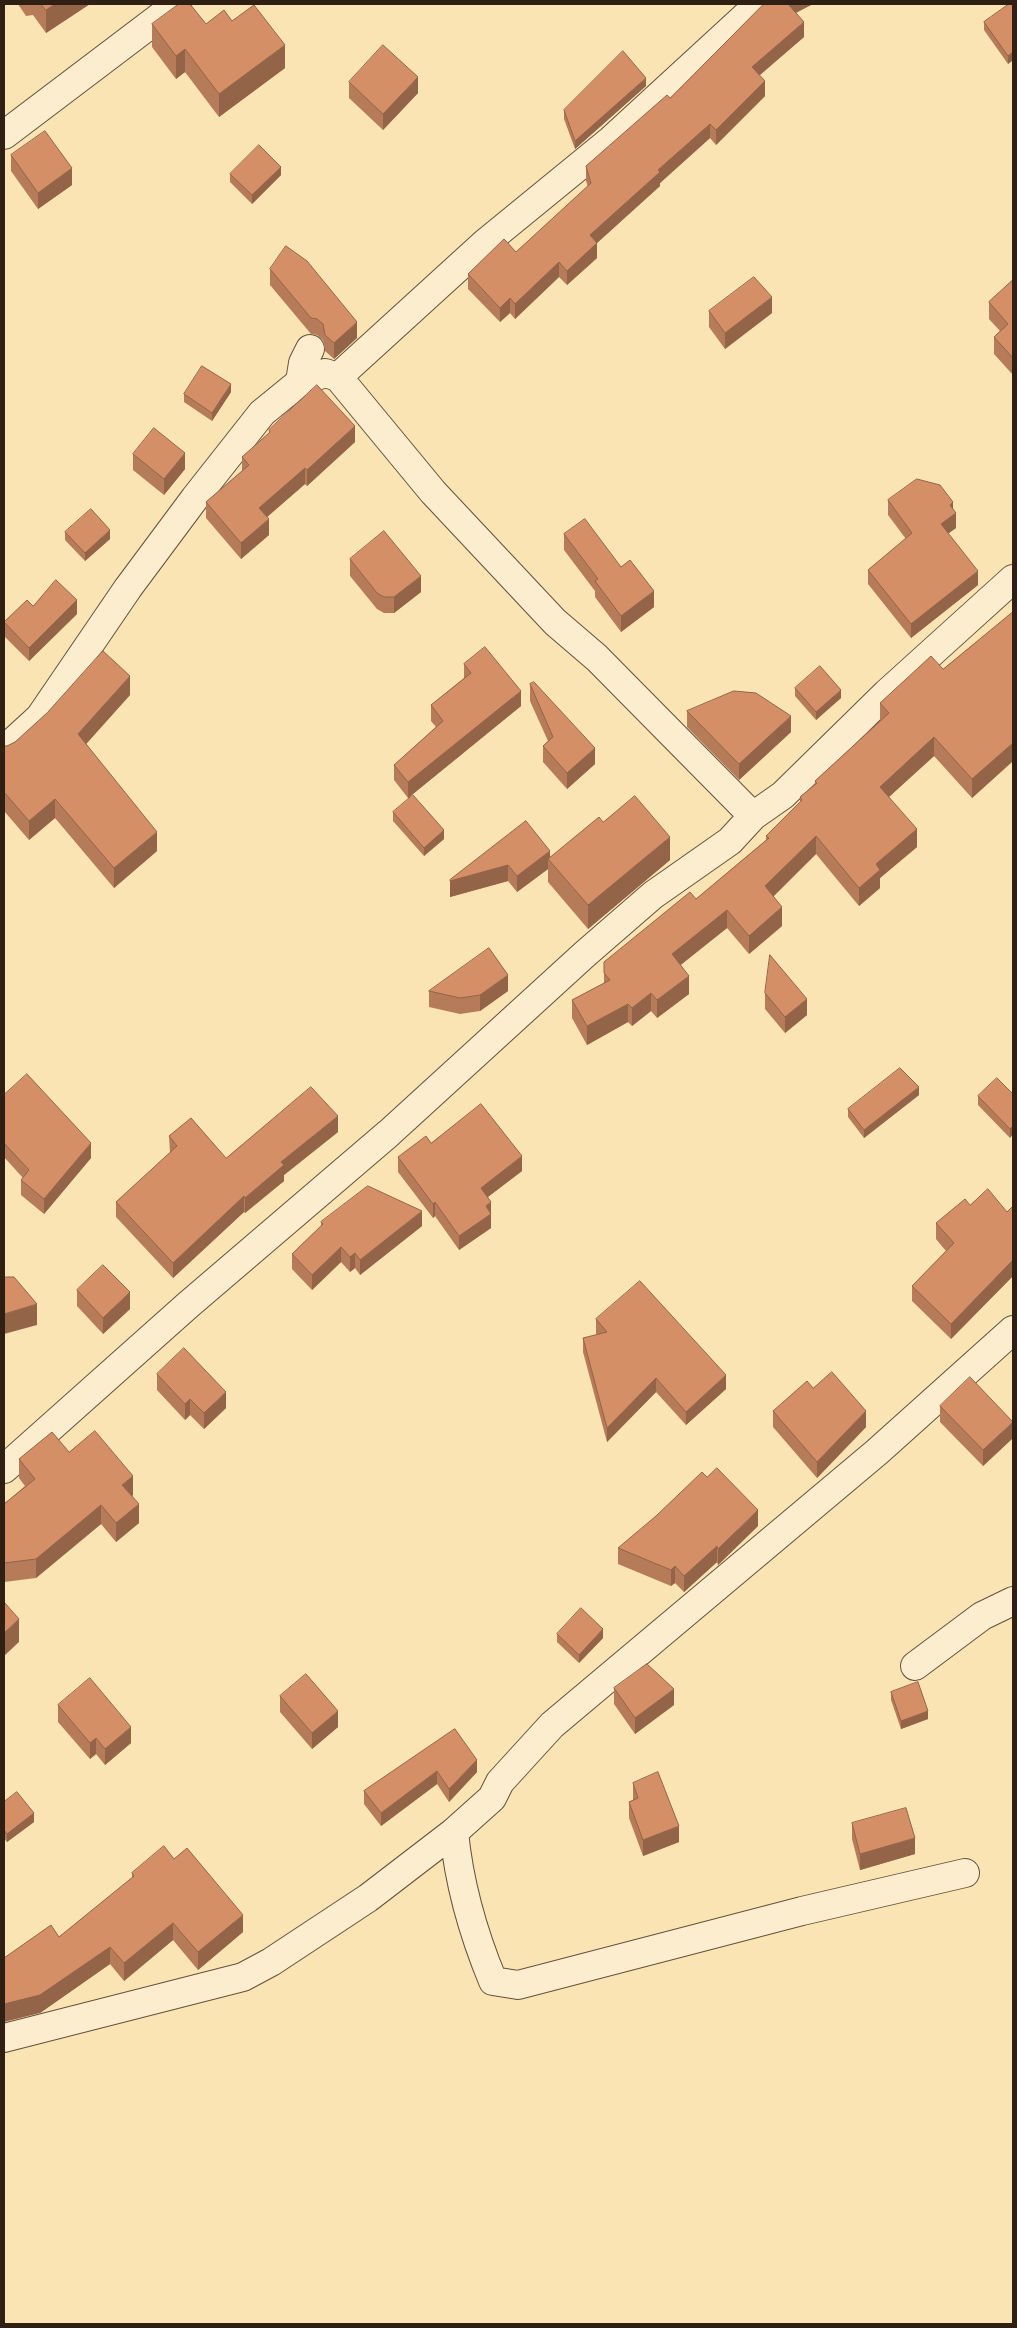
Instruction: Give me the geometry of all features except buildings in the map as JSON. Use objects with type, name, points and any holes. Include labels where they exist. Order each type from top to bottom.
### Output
[{"type":"street","points":[[4,135],[177,4]]},
{"type":"street","points":[[338,376],[486,243],[611,140],[759,4]]},
{"type":"street","points":[[300,382],[303,363],[310,349]]},
{"type":"street","points":[[4,750],[40,717],[128,588],[262,412],[300,382],[325,373],[338,376],[433,492],[555,622],[597,658],[753,816]]},
{"type":"street","points":[[4,1469],[188,1305],[389,1133],[585,954],[654,896],[730,842],[753,816],[783,795],[887,693],[1013,580]]},
{"type":"street","points":[[4,2038],[243,1977],[271,1962],[368,1898],[454,1832],[492,1798],[500,1782],[552,1725],[876,1452],[1013,1330]]},
{"type":"street","points":[[915,1666],[982,1616],[1013,1601]]},
{"type":"street","points":[[454,1832],[457,1859],[477,1942],[493,1981],[518,1985],[802,1911],[965,1873]]}]
